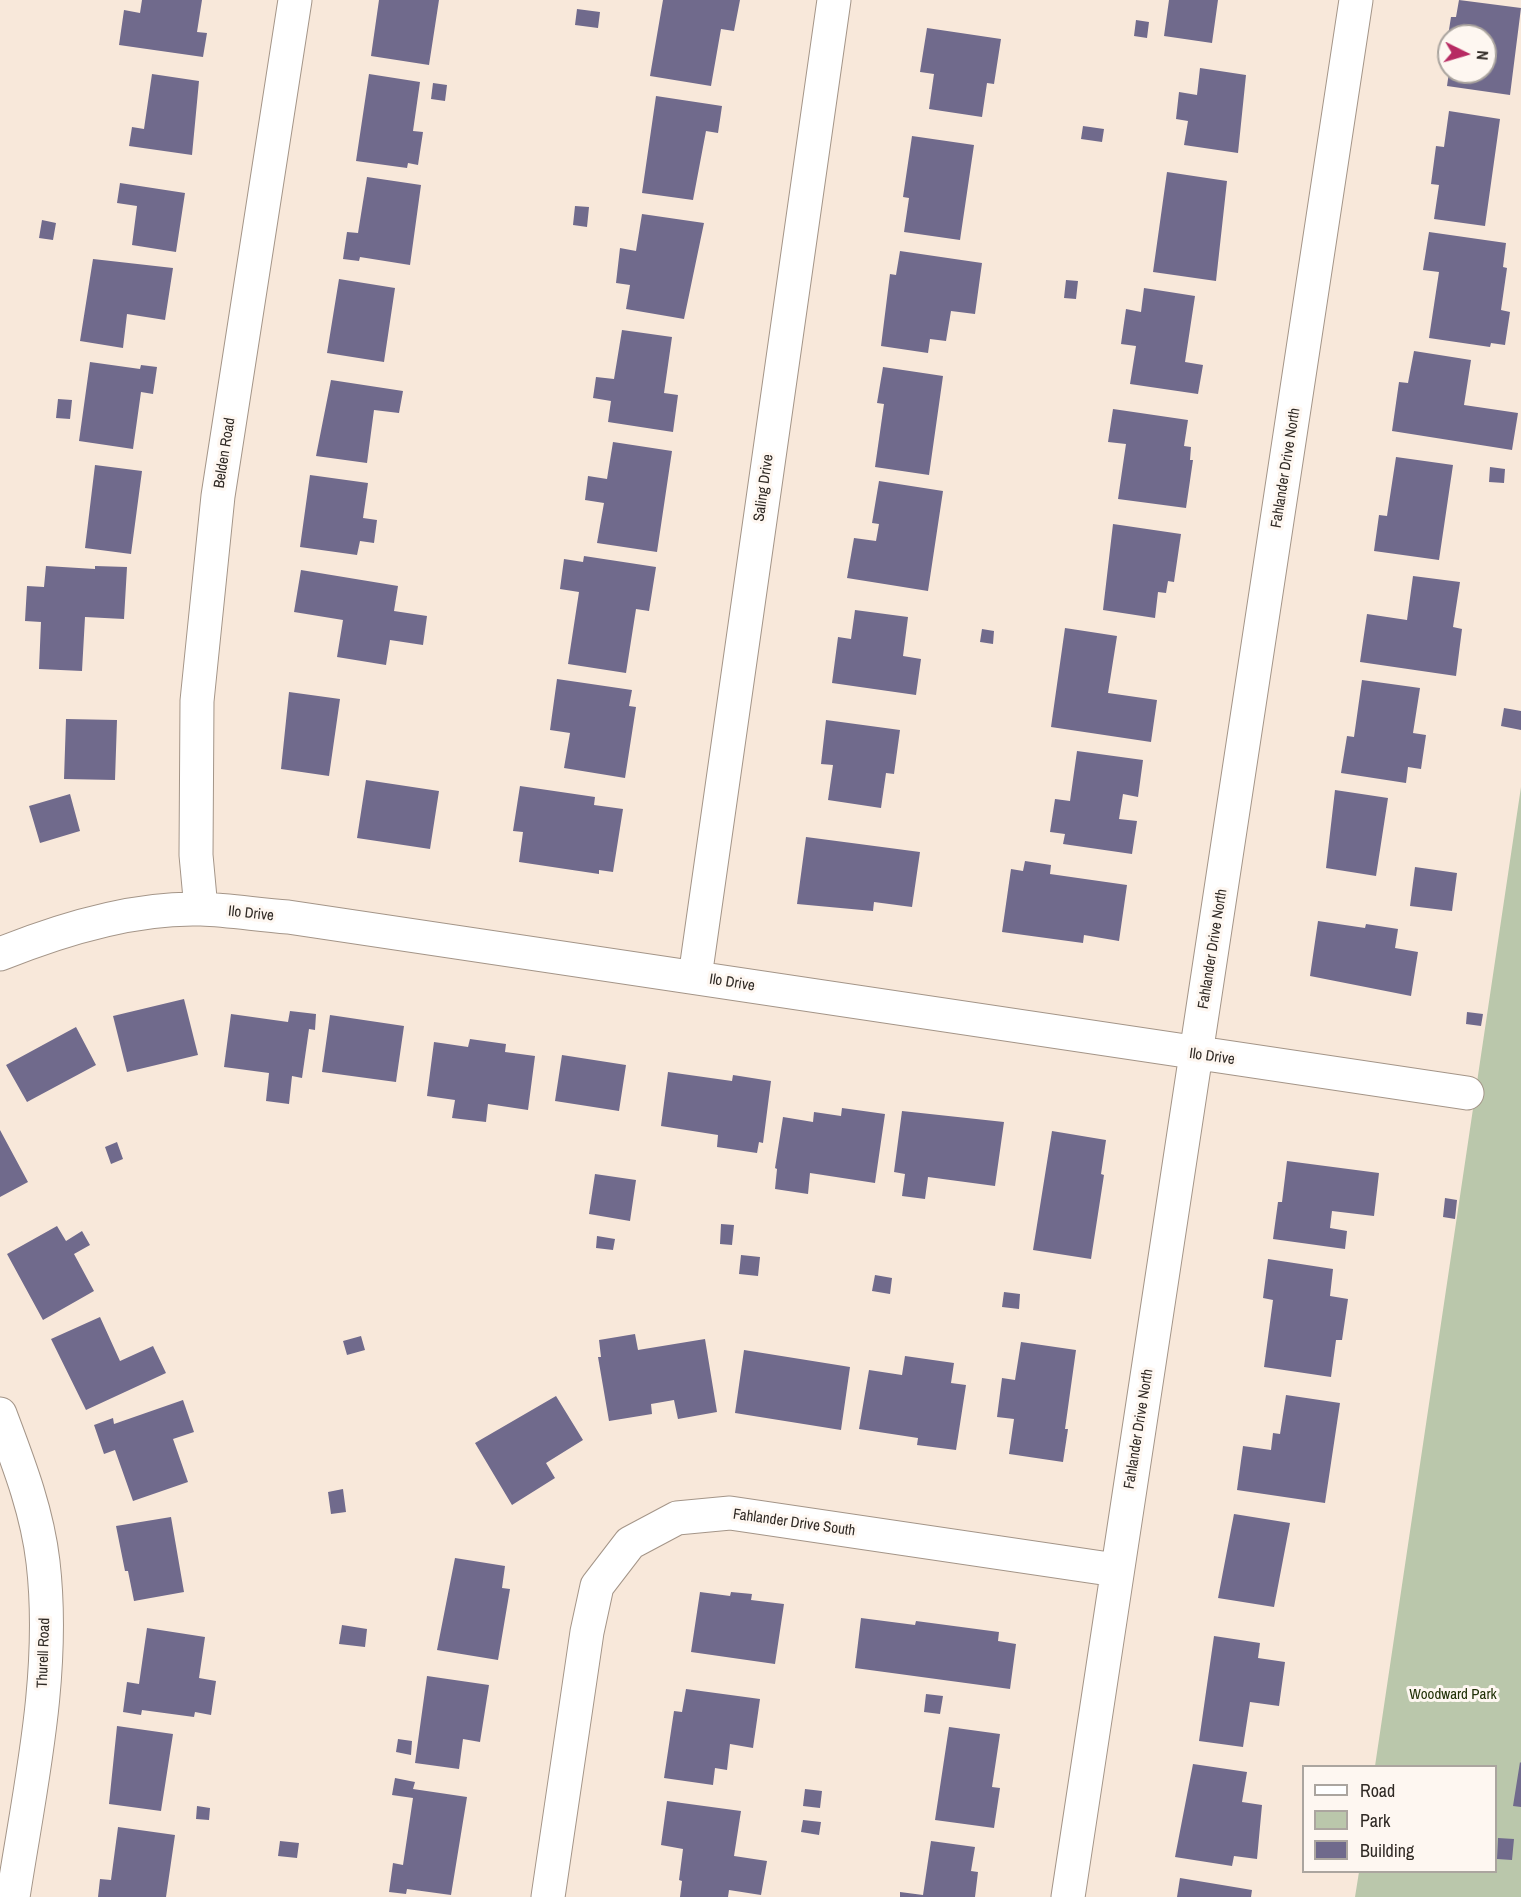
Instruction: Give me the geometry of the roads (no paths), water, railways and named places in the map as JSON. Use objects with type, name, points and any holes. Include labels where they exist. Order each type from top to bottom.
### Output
[{"type":"street","name":"Belden Road","points":[[201,909],[196,855],[197,701],[217,507],[295,0]]},
{"type":"street","name":"Saling Drive","points":[[695,977],[834,0]]},
{"type":"street","name":"Fahlander Drive North","points":[[1068,1897],[1356,0]]},
{"type":"street","name":"Ilo Drive","points":[[0,954],[48,935],[158,910],[201,909],[288,917],[1197,1055],[1467,1093]]},
{"type":"street","name":"Thurell Road","points":[[0,1414],[31,1503],[43,1562],[47,1639],[39,1724],[13,1897]]},
{"type":"street","name":"Fahlander Drive South","points":[[548,1897],[587,1632],[597,1586],[630,1543],[677,1518],[730,1514],[1116,1570]]},
{"type":"park label","name":"Woodward Park","points":[[1453,1695]]}]
